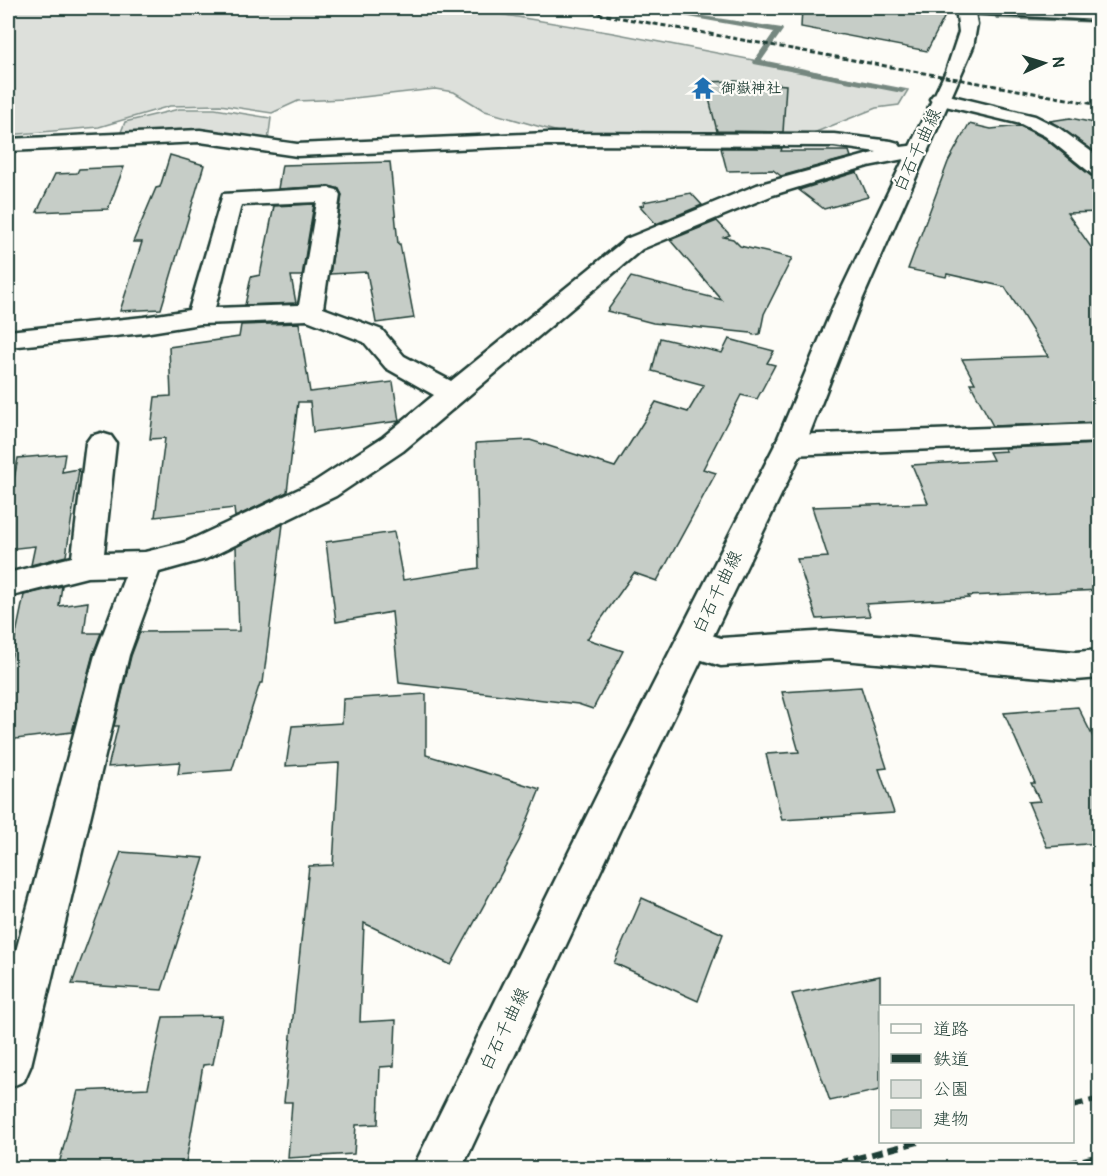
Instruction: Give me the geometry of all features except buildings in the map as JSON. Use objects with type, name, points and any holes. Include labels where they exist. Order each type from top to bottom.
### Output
[{"type":"street","points":[[965,8],[1100,15]]},
{"type":"street","name":"白石千曲線","points":[[437,1168],[790,446],[846,307],[940,99],[955,71],[969,33],[970,21],[965,8]]},
{"type":"street","points":[[940,99],[1028,120],[1052,132],[1100,169]]},
{"type":"street","points":[[8,145],[173,136],[200,136],[297,150],[548,140],[794,139],[834,140],[917,151]]},
{"type":"street","points":[[8,585],[87,566],[145,564],[195,551],[325,489],[393,444],[634,244],[765,190],[865,160],[917,151]]},
{"type":"street","points":[[200,316],[231,199],[329,195],[310,312]]},
{"type":"street","points":[[8,339],[144,325],[200,316],[310,312],[373,336],[395,362],[453,394]]},
{"type":"street","points":[[790,446],[1100,433]]},
{"type":"street","points":[[87,566],[101,443]]},
{"type":"street","points":[[8,1065],[112,655],[135,597],[145,564]]},
{"type":"street","points":[[692,643],[722,651],[831,645],[1076,666],[1100,664]]},
{"type":"green space","points":[[8,8],[463,8],[613,33],[908,90],[899,105],[876,108],[811,134],[565,134],[485,111],[454,92],[435,89],[345,99],[298,101],[272,113],[220,105],[170,106],[99,127],[8,135]]},
{"type":"green space","points":[[179,109],[215,109],[271,118],[268,141],[203,130],[121,132],[125,122]]},
{"type":"waterway","points":[[642,8],[671,13]]},
{"type":"waterway","points":[[671,13],[677,8]]},
{"type":"waterway","points":[[671,13],[779,30],[757,62],[902,90]]},
{"type":"waterway","points":[[999,17],[1100,21]]},
{"type":"railway","points":[[567,8],[1100,105]]},
{"type":"railway","points":[[1074,1106],[1100,1099]]},
{"type":"railway","points":[[819,1168],[914,1143]]},
{"type":"railway","points":[[1048,1168],[1100,1156]]},
{"type":"place","name":"御嶽神社","points":[[703,88]]}]
